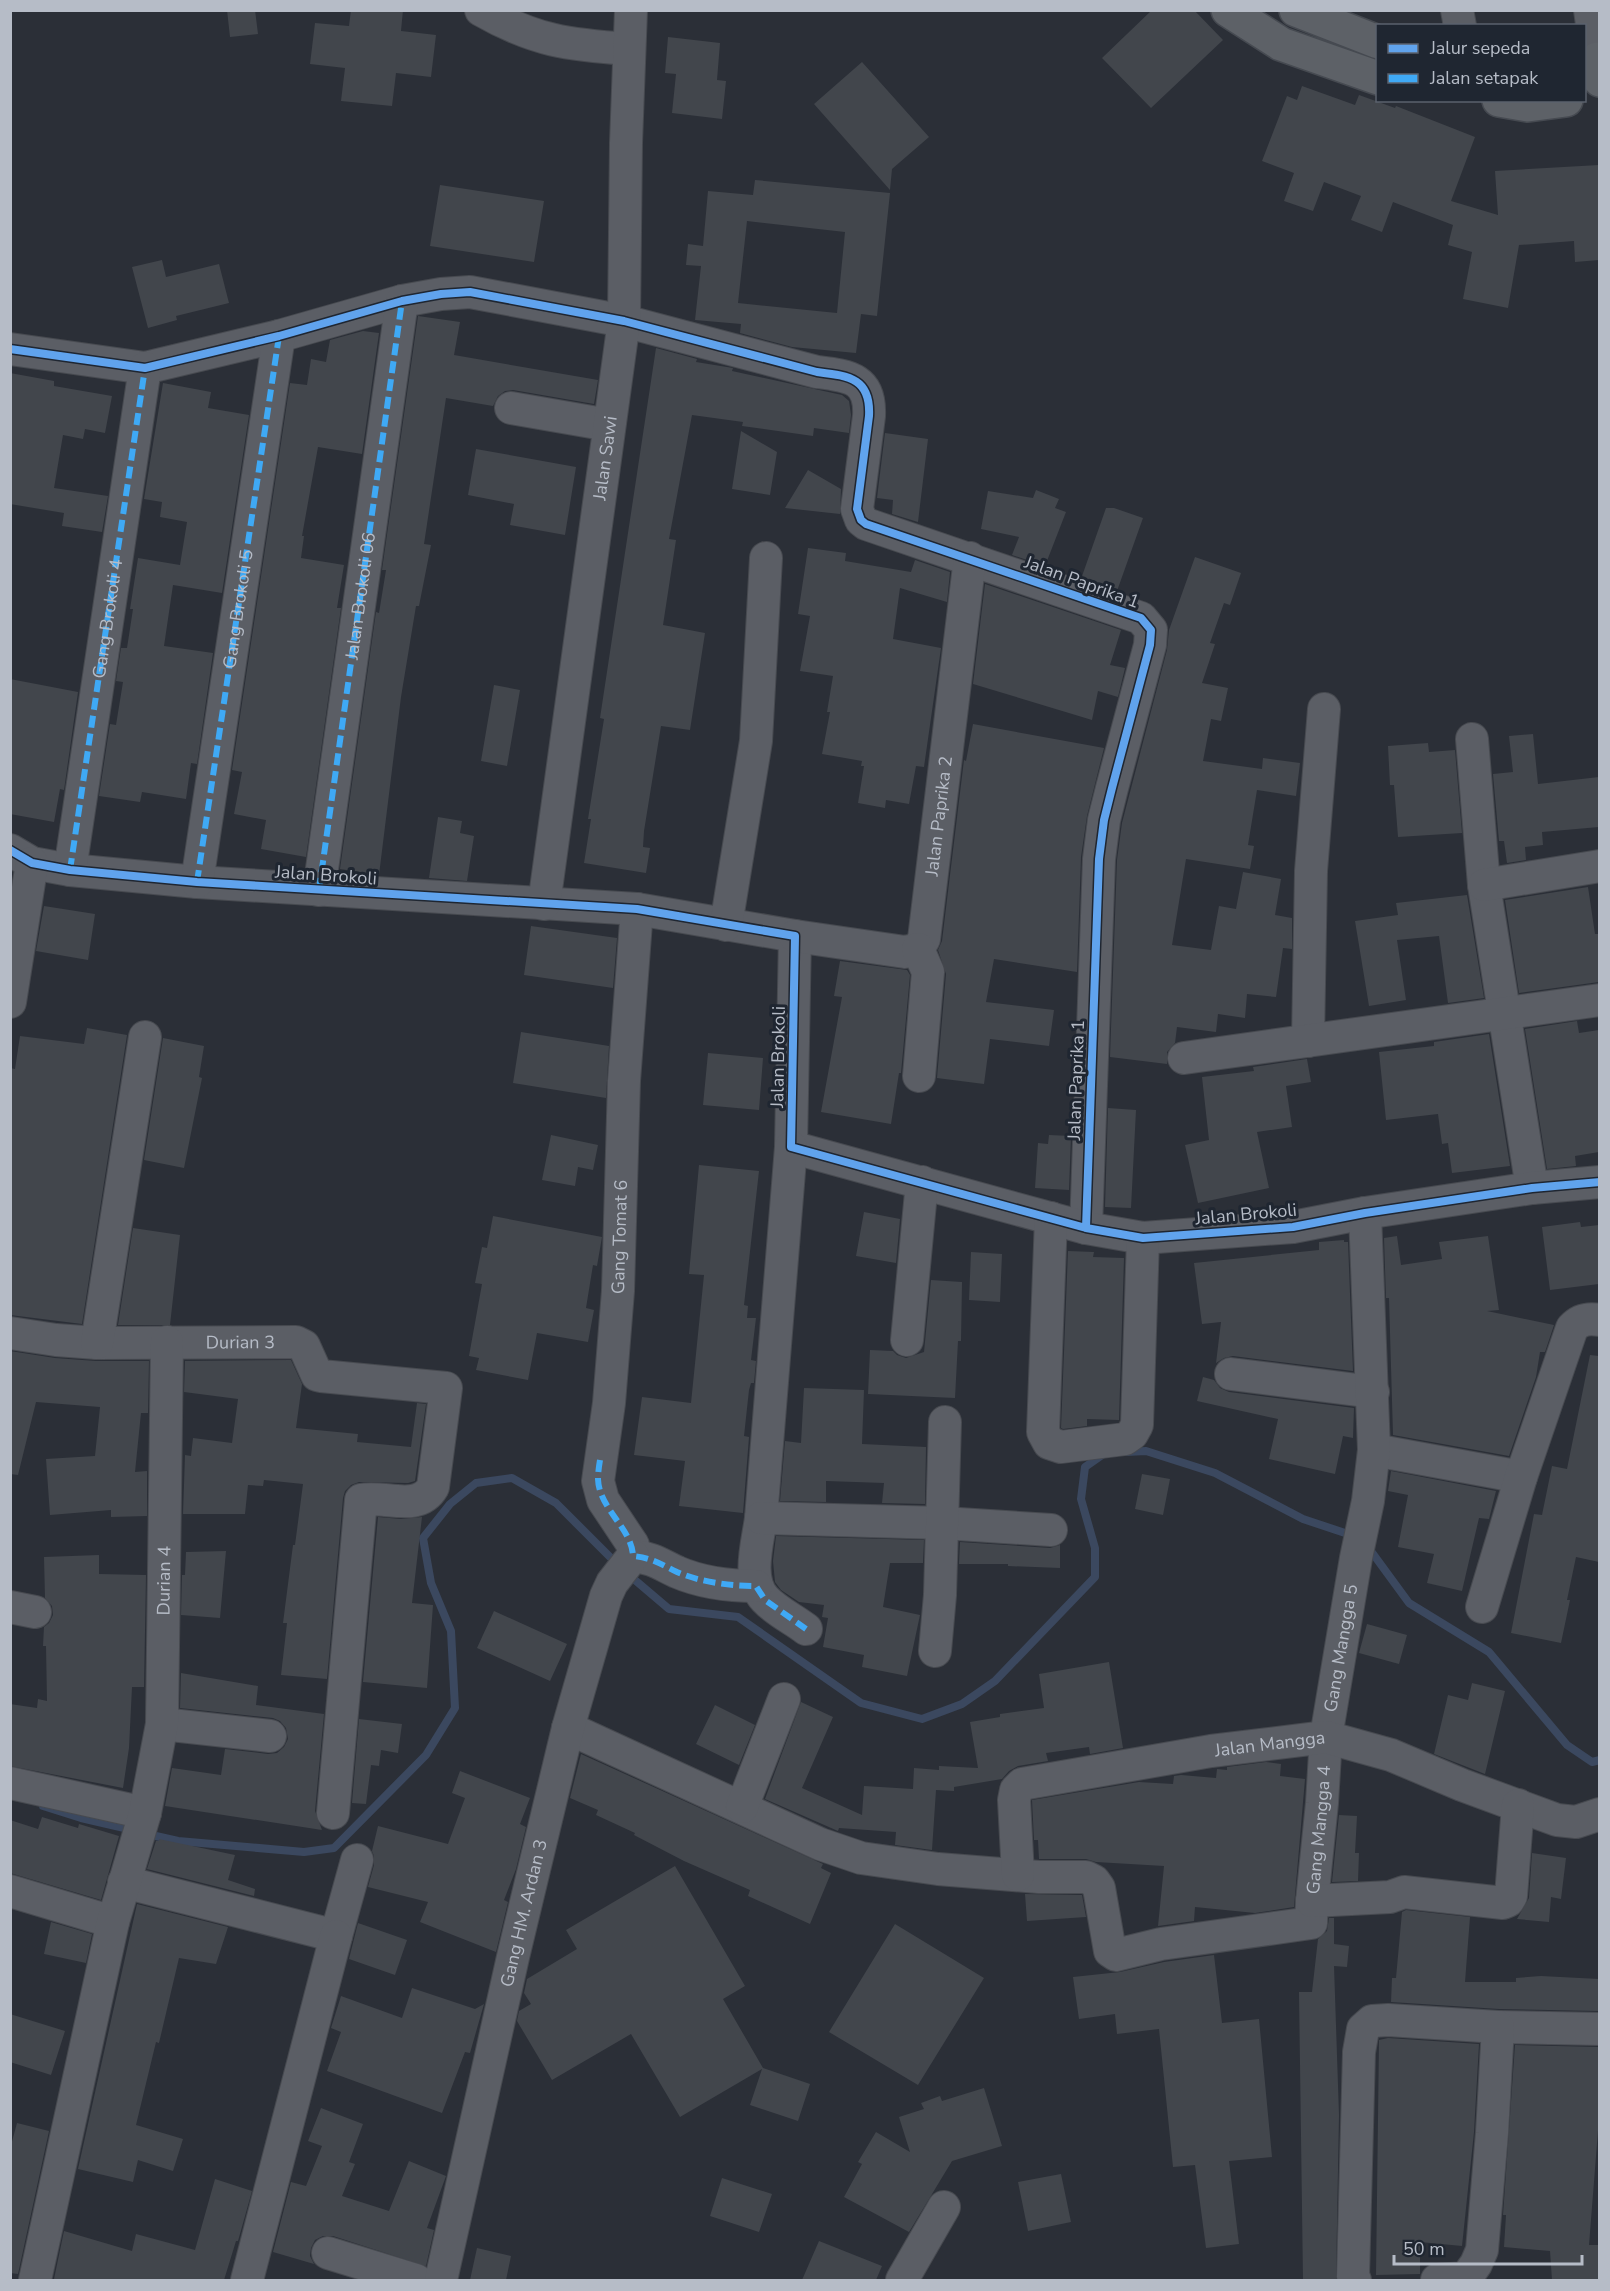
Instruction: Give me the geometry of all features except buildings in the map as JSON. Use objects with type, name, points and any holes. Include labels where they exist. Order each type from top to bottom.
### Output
[{"type":"main road","points":[[1228,10],[1281,44],[1376,78]]},
{"type":"main road","points":[[1296,10],[1376,42]]},
{"type":"main road","points":[[1511,102],[1528,105],[1551,102]]},
{"type":"street","points":[[481,10],[499,21],[548,40],[575,45],[631,27]]},
{"type":"street","points":[[1590,10],[1595,64]]},
{"type":"street","name":"Jalan Sawi","points":[[544,904],[624,321],[626,143],[631,27]]},
{"type":"street","points":[[10,349],[145,368],[279,336],[402,301],[441,294],[470,292],[624,321]]},
{"type":"street","name":"Jalan Brokoli 06","points":[[319,890],[402,301]]},
{"type":"street","name":"Jalan Paprika 1","points":[[624,321],[853,380],[865,388],[870,401],[857,509],[861,520],[866,524],[1141,618],[1151,630],[1150,645],[1104,820],[1099,859],[1086,1228]]},
{"type":"street","name":"Gang Brokoli 5","points":[[197,882],[279,336]]},
{"type":"street","name":"Gang Brokoli 4","points":[[70,870],[145,368]]},
{"type":"street","points":[[511,408],[609,425]]},
{"type":"street","points":[[726,925],[756,741],[766,558]]},
{"type":"street","name":"Jalan Paprika 2","points":[[918,949],[924,939],[970,558]]},
{"type":"street","points":[[1308,1041],[1311,871],[1324,709]]},
{"type":"street","points":[[1472,740],[1484,885],[1532,1188]]},
{"type":"street","points":[[10,1002],[21,856]]},
{"type":"street","name":"Jalan Brokoli","points":[[21,856],[70,870],[197,882],[637,909],[795,936],[791,1147],[1086,1228],[1143,1238],[1293,1227],[1365,1213],[1532,1188],[1599,1182]]},
{"type":"street","points":[[1484,885],[1599,866]]},
{"type":"street","name":"Gang Tomat 6","points":[[627,1564],[633,1545],[603,1500],[598,1480],[609,1403],[618,1291],[624,1081],[637,909]]},
{"type":"street","points":[[795,936],[905,952],[918,949],[928,972],[919,1076]]},
{"type":"street","points":[[1184,1058],[1599,1000]]},
{"type":"street","points":[[98,1343],[145,1037]]},
{"type":"street","points":[[791,1147],[755,1570],[756,1586],[765,1600],[806,1629]]},
{"type":"street","points":[[907,1340],[921,1182]]},
{"type":"street","name":"Gang Mangga 5","points":[[1326,1737],[1356,1558],[1368,1502],[1374,1450],[1365,1213]]},
{"type":"street","points":[[1051,1218],[1043,1432],[1049,1443],[1061,1447],[1125,1439],[1132,1434],[1137,1425],[1143,1238]]},
{"type":"street","points":[[1482,1607],[1521,1477],[1572,1328],[1577,1322],[1586,1319],[1599,1320]]},
{"type":"street","name":"Durian 3","points":[[10,1334],[98,1343],[296,1342],[304,1346],[317,1375],[443,1386],[447,1391],[433,1487],[429,1494],[416,1501],[361,1500],[333,1813]]},
{"type":"street","name":"Durian 4","points":[[35,2280],[113,1922],[141,1823],[162,1724],[167,1342]]},
{"type":"street","points":[[1231,1374],[1373,1392]]},
{"type":"street","points":[[935,1650],[940,1595],[945,1422]]},
{"type":"street","points":[[1374,1450],[1521,1477]]},
{"type":"street","points":[[761,1518],[943,1523],[1051,1530]]},
{"type":"street","points":[[627,1564],[663,1563],[677,1572],[713,1582],[756,1586]]},
{"type":"street","name":"Gang HM. Ardan 3","points":[[441,2280],[513,1957],[568,1728],[606,1596],[627,1564]]},
{"type":"street","points":[[742,1807],[784,1700]]},
{"type":"street","points":[[162,1724],[270,1736]]},
{"type":"street","points":[[568,1728],[820,1844],[861,1858],[938,1869],[1039,1878],[1086,1877],[1094,1881],[1099,1888],[1110,1951],[1116,1955],[1390,1897],[1404,1892],[1503,1903],[1511,1896],[1518,1805]]},
{"type":"street","name":"Jalan Mangga","points":[[1018,1875],[1014,1800],[1016,1790],[1022,1784],[1211,1752],[1326,1737],[1391,1755],[1462,1785],[1566,1822],[1575,1822],[1599,1814]]},
{"type":"street","name":"Gang Mangga 4","points":[[1312,1912],[1323,1803],[1326,1737]]},
{"type":"street","points":[[10,1783],[141,1823]]},
{"type":"street","points":[[247,2280],[357,1860]]},
{"type":"street","points":[[124,1882],[336,1936]]},
{"type":"street","points":[[10,1891],[113,1922]]},
{"type":"street","points":[[1355,2280],[1353,2277],[1359,2064],[1360,2037],[1363,2029],[1372,2021],[1388,2020],[1498,2027],[1599,2029]]},
{"type":"street","points":[[1456,2280],[1476,2264],[1482,2250],[1489,2180],[1498,2027]]},
{"type":"street","points":[[902,2280],[944,2207]]},
{"type":"street","points":[[327,2253],[416,2280]]},
{"type":"waterway","points":[[1126,1452],[1146,1451],[1215,1473],[1303,1519],[1354,1536]]},
{"type":"waterway","points":[[629,1575],[669,1609],[738,1617],[861,1703],[922,1719],[962,1704],[995,1681],[1095,1577],[1095,1548],[1081,1499],[1085,1467],[1105,1453]]},
{"type":"waterway","points":[[147,1834],[178,1841],[304,1852],[334,1848],[426,1755],[455,1708],[451,1631],[431,1583],[423,1538],[450,1504],[476,1483],[512,1478],[556,1503],[618,1565]]},
{"type":"waterway","points":[[1368,1547],[1409,1603],[1489,1652],[1567,1745],[1592,1762],[1600,1760]]},
{"type":"waterway","points":[[43,1806],[81,1818],[133,1830]]},
{"type":"marked path","points":[[319,890],[402,301]]},
{"type":"marked path","points":[[197,882],[279,336]]},
{"type":"marked path","points":[[70,870],[145,368]]},
{"type":"marked path","points":[[600,1460],[598,1479],[600,1490],[609,1509],[627,1536],[633,1556],[651,1560],[705,1581],[756,1586],[765,1600],[806,1629]]},
{"type":"cycle path","points":[[10,349],[145,368],[279,336],[402,301],[441,294],[470,292],[624,321],[856,381],[862,386],[869,403],[857,509],[861,520],[866,524],[1141,618],[1151,630],[1150,645],[1104,820],[1099,859],[1086,1228]]},
{"type":"cycle path","points":[[10,850],[32,863],[70,870],[197,882],[637,909],[795,936],[791,1147],[1086,1228],[1143,1238],[1293,1227],[1365,1213],[1532,1188],[1600,1182]]}]
